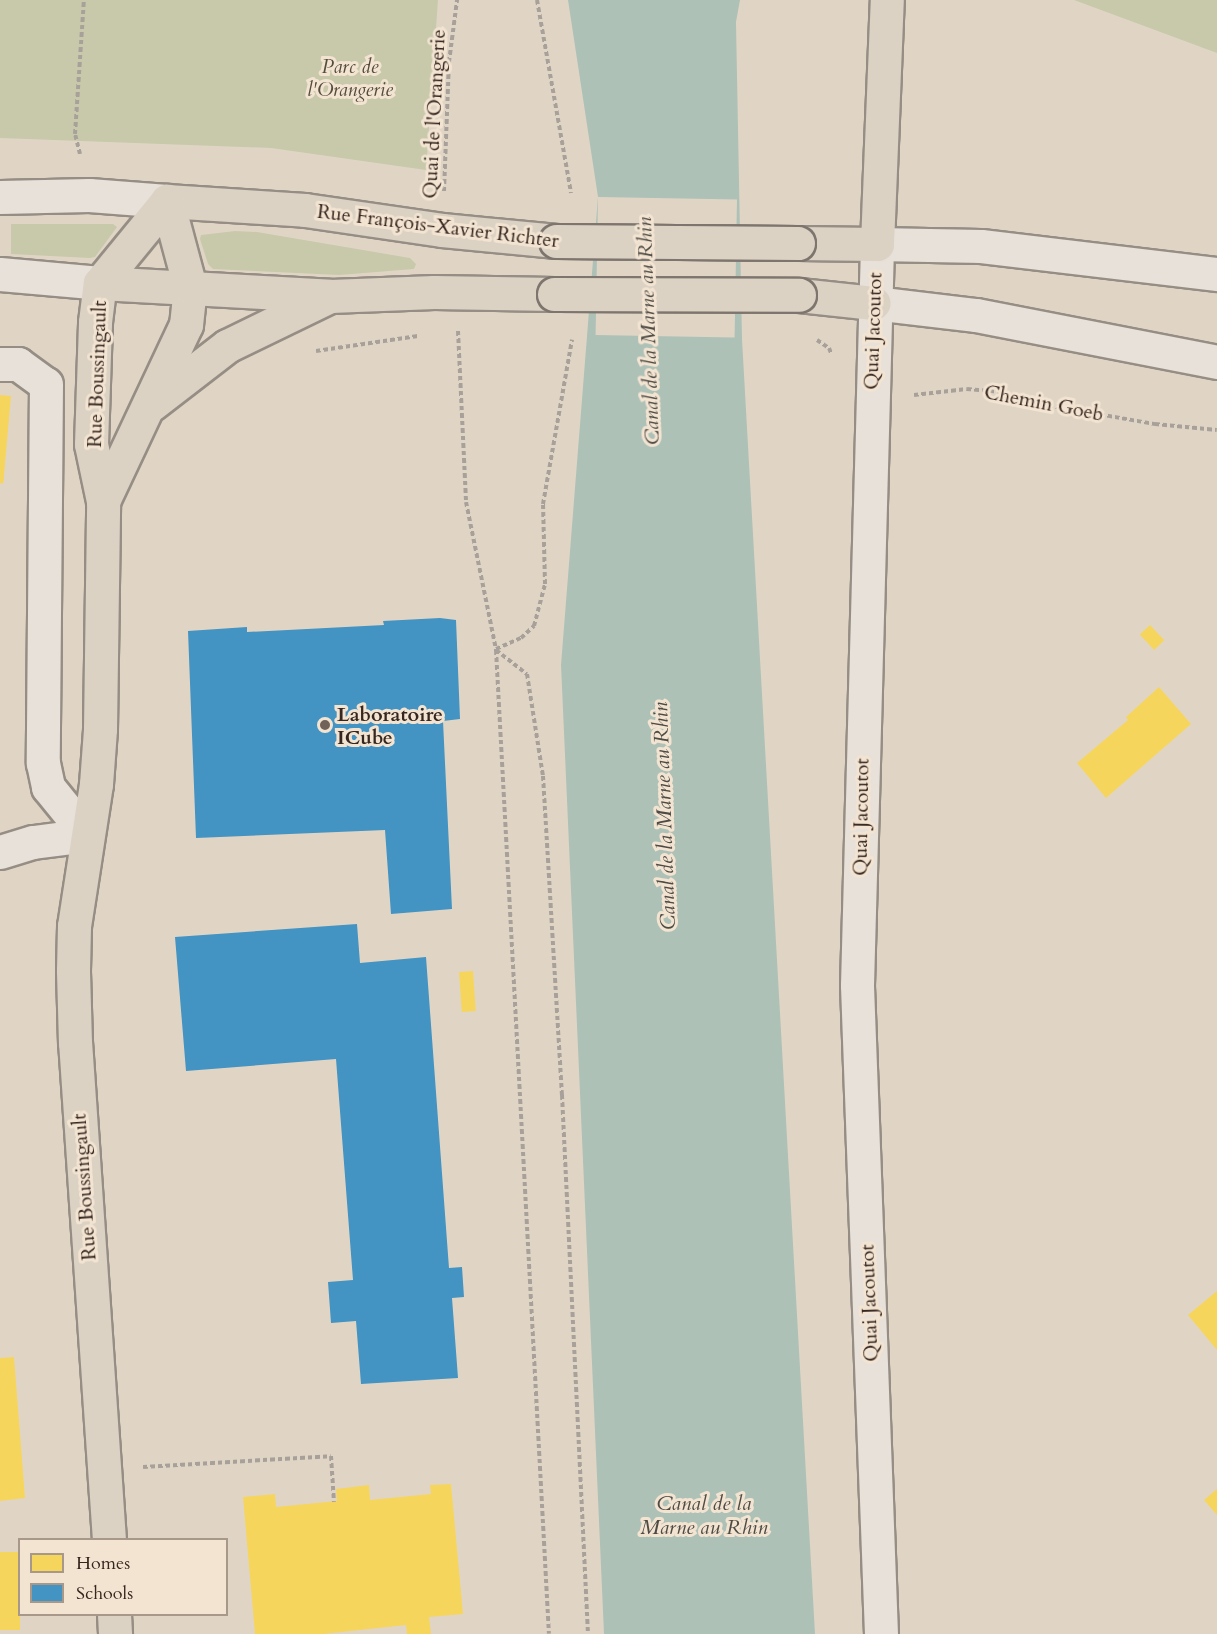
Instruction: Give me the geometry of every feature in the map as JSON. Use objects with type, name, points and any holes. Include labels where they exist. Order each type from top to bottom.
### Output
[{"type":"main road","name":"Quai Jacoutot","points":[[877,244],[886,0]]},
{"type":"main road","name":"Rue François-Xavier Richter","points":[[167,201],[305,210],[442,230],[556,241],[877,244]]},
{"type":"main road","name":"Rue Boussingault","points":[[109,1538],[74,1022],[74,926],[96,784],[99,729],[103,501],[91,444],[95,322],[100,283],[167,201]]},
{"type":"main road","name":"Rue Boussingault","points":[[103,501],[186,325],[190,287],[167,201]]},
{"type":"main road","points":[[100,283],[330,296],[434,292],[799,295],[874,303]]},
{"type":"main road","name":"Rue Boussingault","points":[[148,407],[227,346],[330,296]]},
{"type":"main road","points":[[114,1616],[115,1634]]},
{"type":"street","name":"Rue François-Xavier Richter","points":[[0,197],[89,195],[167,201]]},
{"type":"street","points":[[877,244],[981,246],[1217,274]]},
{"type":"street","name":"Quai Jacoutot","points":[[877,244],[871,397],[857,985],[881,1634]]},
{"type":"street","points":[[0,274],[100,283]]},
{"type":"street","points":[[874,303],[976,315],[1217,362]]},
{"type":"street","points":[[0,364],[18,364],[46,384],[43,763],[48,787],[87,835]]},
{"type":"street","points":[[0,852],[33,842],[87,835]]},
{"type":"path","points":[[75,134],[84,0]]},
{"type":"path","name":"Quai de l'Orangerie","points":[[442,230],[449,62],[457,0]]},
{"type":"path","points":[[537,0],[571,193]]},
{"type":"path","points":[[458,331],[466,502],[496,650],[549,1634]]},
{"type":"path","points":[[496,650],[522,638],[534,626],[545,584],[543,504],[572,340]]},
{"type":"path","name":"Chemin Goeb","points":[[871,397],[967,389],[1000,392],[1041,404],[1144,422],[1217,430]]},
{"type":"path","points":[[496,650],[527,674],[543,776],[562,1095],[588,1634]]},
{"type":"path","points":[[104,1470],[332,1456],[334,1502]]},
{"type":"green space","name":"Parc de l'Orangerie","points":[[0,0],[438,0],[426,170],[271,148],[0,138]]},
{"type":"green space","points":[[1074,0],[1217,0],[1217,53]]},
{"type":"green space","points":[[11,224],[113,224],[117,227],[95,257],[90,258],[11,254]]},
{"type":"green space","points":[[235,231],[257,232],[410,258],[416,264],[414,269],[339,275],[213,269],[208,264],[200,239],[201,235]]},
{"type":"water","name":"Canal de la Marne au Rhin","points":[[568,0],[740,0],[736,22],[742,339],[815,1634],[604,1634],[561,665],[598,197]]},
{"type":"pier","points":[[598,197],[737,199],[735,337],[596,335]]},
{"type":"building: Homes","points":[[0,395],[11,396],[3,484],[0,483]]},
{"type":"building: Homes","points":[[1150,625],[1164,640],[1154,650],[1140,635]]},
{"type":"building: Homes","points":[[1159,687],[1191,724],[1106,798],[1077,763],[1128,720],[1126,717]]},
{"type":"building: Homes","points":[[473,971],[476,1011],[462,1012],[459,972]]},
{"type":"building: Homes","points":[[1217,1291],[1217,1350],[1188,1315]]},
{"type":"building: Homes","points":[[14,1357],[25,1498],[0,1501],[0,1358]]},
{"type":"building: Homes","points":[[451,1484],[463,1614],[429,1617],[431,1634],[407,1634],[406,1625],[323,1634],[255,1634],[243,1497],[275,1494],[276,1507],[337,1501],[336,1489],[369,1485],[370,1500],[431,1494],[430,1485]]},
{"type":"building: Homes","points":[[1217,1489],[1217,1515],[1204,1500]]},
{"type":"building: Homes","points":[[0,1552],[18,1552],[20,1630],[0,1630]]},
{"type":"building: Schools","points":[[440,618],[456,620],[460,719],[443,721],[452,909],[391,914],[385,830],[196,838],[188,631],[247,627],[247,632],[384,625],[383,621]]},
{"type":"building: Schools","points":[[357,924],[360,963],[426,957],[449,1268],[462,1267],[464,1297],[452,1298],[458,1378],[361,1384],[356,1321],[331,1323],[328,1282],[353,1280],[336,1059],[186,1071],[175,937]]},
{"type":"place","name":"Laboratoire ICube","points":[[325,725]]}]
